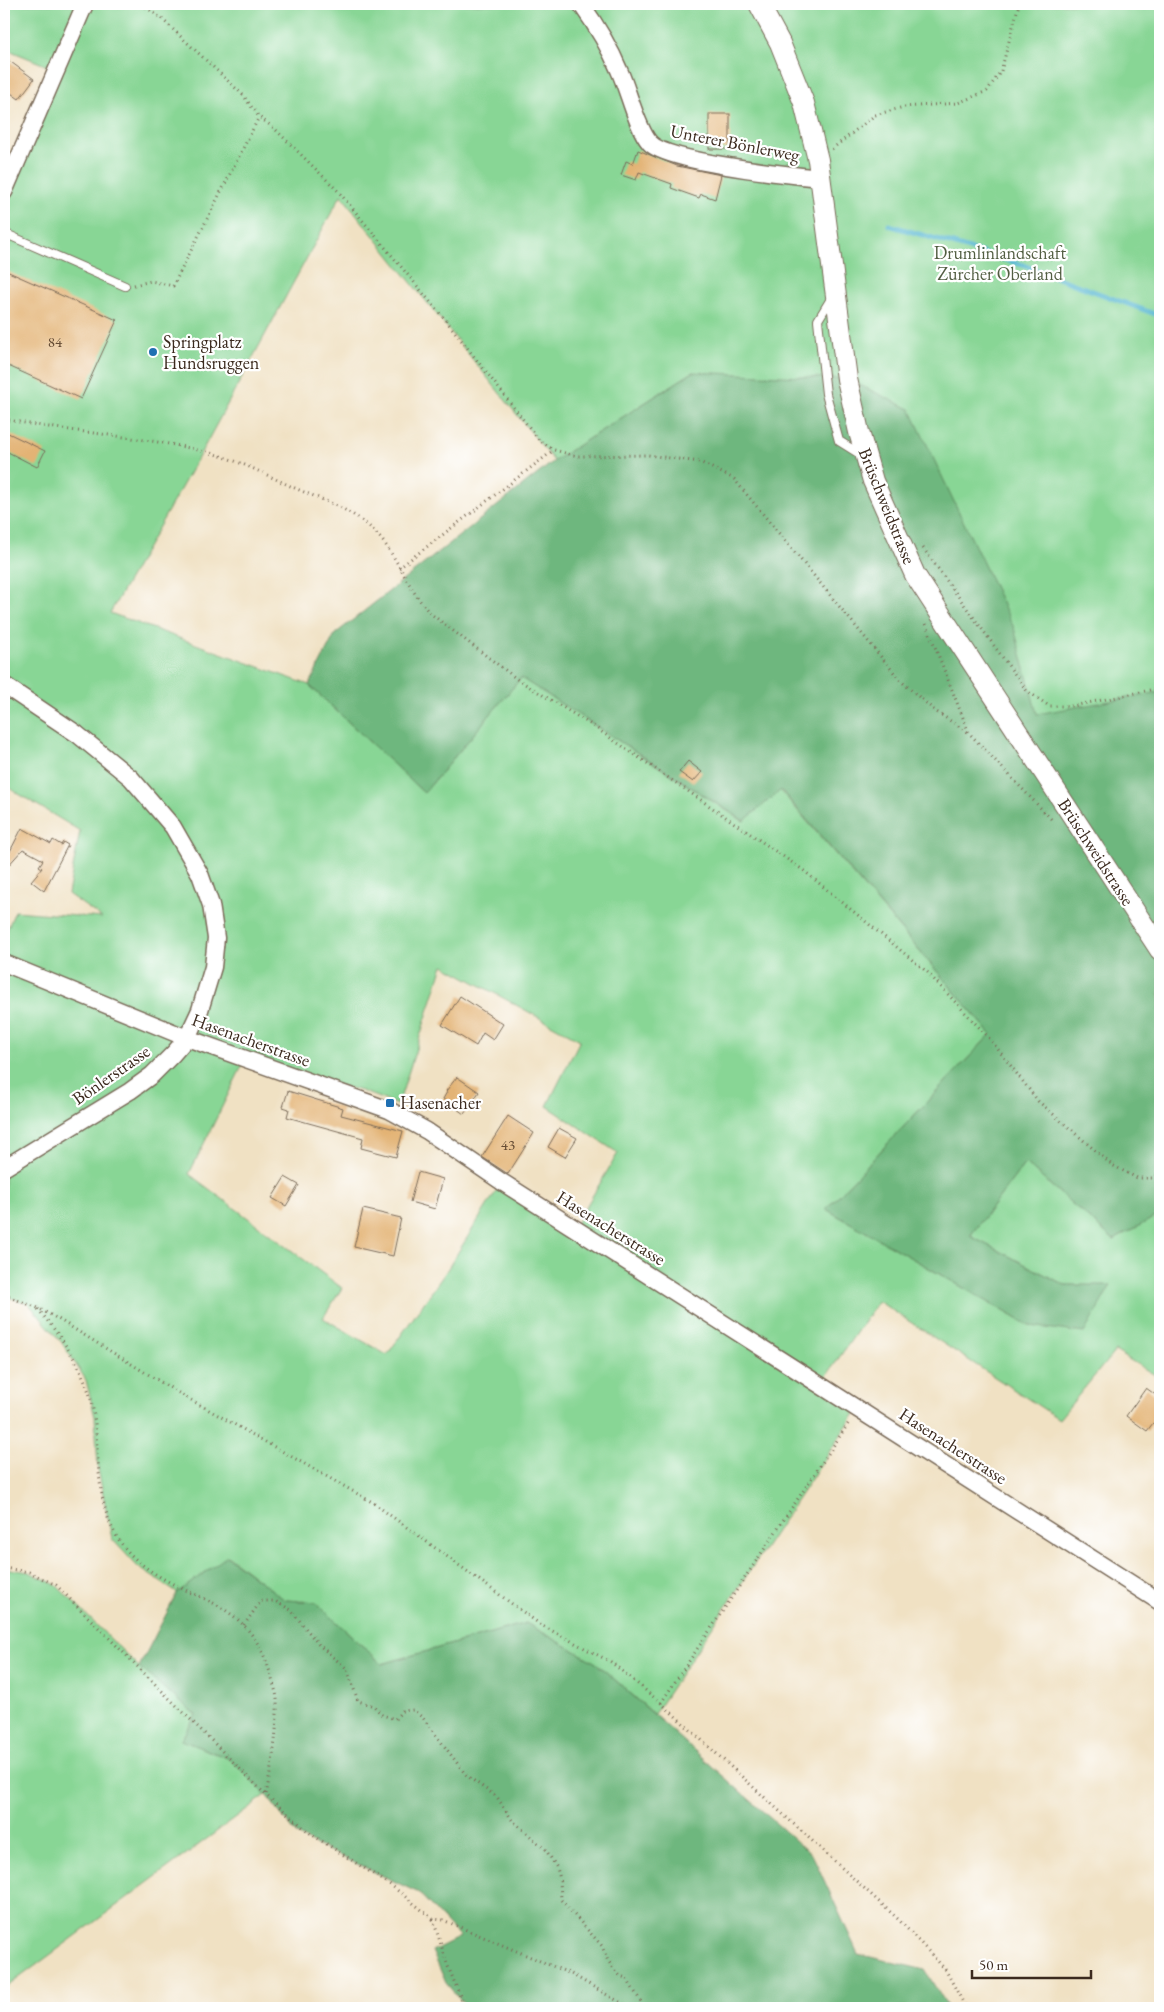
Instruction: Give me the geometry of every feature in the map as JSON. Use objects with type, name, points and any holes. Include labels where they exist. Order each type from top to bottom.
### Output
[{"type":"street","points":[[4,192],[85,4]]},
{"type":"street","name":"Unterer Bönlerweg","points":[[581,4],[599,28],[619,69],[644,134],[651,144],[663,151],[741,168],[820,169]]},
{"type":"street","name":"Brüschweidstrasse","points":[[759,4],[780,44],[804,103],[820,169],[847,379],[873,481],[915,575],[1160,950]]},
{"type":"street","name":"Bönlerstrasse","points":[[4,685],[77,734],[131,778],[173,828],[200,874],[211,905],[216,938],[213,967],[200,1010],[187,1038],[174,1054],[152,1075],[130,1091],[4,1168]]},
{"type":"street","name":"Hasenacherstrasse","points":[[4,963],[187,1038],[370,1102],[427,1131],[502,1182],[1160,1602]]},
{"type":"lane","points":[[4,233],[125,286]]},
{"type":"path","points":[[142,4],[162,19],[243,95],[259,117],[274,128],[338,191],[448,323],[539,440],[554,450],[576,456],[648,455],[700,462],[734,479],[901,681],[935,711],[969,733],[1054,822]]},
{"type":"path","points":[[820,169],[875,116],[904,107],[958,103],[987,91],[1001,71],[1019,4]]},
{"type":"path","points":[[125,286],[151,281],[173,286],[259,117]]},
{"type":"path","points":[[4,419],[35,426],[97,433],[202,451],[228,458],[344,509],[366,523],[387,546],[421,604],[431,614],[517,679],[593,726],[803,870],[927,972],[990,1039],[1038,1101],[1112,1165],[1138,1178],[1153,1178],[1160,1174]]},
{"type":"path","points":[[399,568],[554,450]]},
{"type":"path","points":[[919,545],[926,551],[976,624],[1027,691],[1049,706],[1073,706],[1160,688]]},
{"type":"path","points":[[924,620],[969,733]]},
{"type":"path","points":[[4,1294],[36,1307],[177,1392],[372,1502],[541,1625],[611,1662],[661,1704],[899,1920],[945,1969],[966,2008]]},
{"type":"path","points":[[36,1307],[58,1334],[84,1379],[92,1404],[104,1506],[117,1537],[148,1570],[238,1618],[253,1634],[268,1662],[277,1697],[274,1754],[266,1796]]},
{"type":"path","points":[[661,1704],[858,1409]]},
{"type":"path","points":[[4,1568],[29,1572],[56,1584],[266,1796],[311,1834],[392,1886],[433,1919],[443,1920],[571,1974],[630,2008]]},
{"type":"path","points":[[244,1625],[261,1601],[275,1601],[291,1610],[319,1646],[347,1669],[358,1701],[374,1706],[382,1715],[395,1719],[402,1711],[413,1710],[423,1718],[467,1776],[496,1797],[512,1820],[546,1850],[559,1873],[561,1900],[602,1946],[608,1961],[620,1976],[626,1978],[646,2008]]},
{"type":"path","points":[[433,1919],[447,1964],[464,2008]]},
{"type":"green space","name":"Drumlinlandschaft Zürcher Oberland","points":[[4,4],[1160,4],[1160,943],[693,372],[554,461],[341,195],[202,451],[110,613],[309,685],[424,793],[521,678],[743,821],[780,790],[991,1034],[826,1209],[1030,1326],[1110,1286],[1065,1285],[970,1236],[1025,1163],[1114,1240],[1160,1214],[1160,1378],[1115,1351],[1059,1419],[878,1301],[821,1384],[858,1409],[654,1714],[596,1663],[526,1623],[382,1664],[315,1602],[285,1600],[228,1556],[177,1593],[138,1567],[112,1539],[98,1469],[95,1417],[86,1380],[62,1343],[28,1303],[4,1296],[4,937],[15,911],[102,918],[68,894],[80,831],[4,785],[4,192],[57,70],[4,48]],"holes":[[[443,965],[580,1040],[547,1106],[618,1153],[574,1227],[502,1182],[445,1273],[387,1355],[323,1318],[342,1288],[189,1174],[245,1060],[361,1091],[398,1105]]]},
{"type":"green space","points":[[693,372],[847,379],[910,409],[1014,628],[1037,714],[1160,692],[1160,1214],[1114,1240],[1025,1163],[970,1236],[1065,1285],[1111,1285],[1084,1333],[1030,1326],[826,1209],[991,1034],[781,790],[744,821],[521,678],[424,793],[309,685],[335,634],[554,461]]},
{"type":"green space","points":[[227,1556],[285,1600],[315,1602],[382,1664],[526,1623],[596,1663],[813,1856],[858,1954],[925,1970],[948,2008],[467,2008],[446,1983],[432,1951],[460,1937],[419,1893],[298,1836],[266,1795],[230,1759],[181,1740],[196,1715],[139,1667],[177,1593]]},
{"type":"green space","points":[[4,1568],[29,1572],[56,1585],[139,1667],[196,1715],[181,1740],[230,1759],[266,1795],[4,1989]]},
{"type":"building","points":[[4,57],[34,79],[19,99],[4,88]]},
{"type":"building","points":[[709,114],[730,114],[730,149],[709,149]]},
{"type":"building","points":[[638,150],[677,166],[721,175],[715,199],[701,194],[699,198],[671,188],[672,184],[639,172],[636,180],[621,175],[626,161],[633,164]]},
{"type":"building","points":[[4,270],[117,320],[81,399],[4,364]]},
{"type":"building","points":[[4,431],[45,451],[37,467],[4,450]]},
{"type":"building","points":[[688,761],[702,772],[693,782],[679,772]]},
{"type":"building","points":[[22,828],[51,844],[53,840],[61,845],[63,842],[68,845],[44,891],[31,881],[42,868],[39,866],[43,860],[23,849],[6,868],[4,867],[4,863]]},
{"type":"building","points":[[460,996],[503,1024],[493,1040],[483,1033],[476,1046],[442,1025]]},
{"type":"building","points":[[457,1077],[479,1092],[464,1114],[443,1099],[446,1091]]},
{"type":"building","points":[[288,1091],[343,1108],[341,1115],[403,1131],[396,1157],[361,1148],[363,1138],[287,1117],[289,1109],[283,1107]]},
{"type":"building","points":[[508,1116],[534,1133],[508,1174],[482,1157]]},
{"type":"building","points":[[559,1128],[577,1138],[565,1157],[548,1147]]},
{"type":"building","points":[[418,1172],[443,1179],[435,1209],[410,1202]]},
{"type":"building","points":[[285,1177],[299,1185],[286,1206],[272,1198]]},
{"type":"building","points":[[363,1209],[401,1218],[393,1256],[354,1247]]},
{"type":"building","points":[[1146,1388],[1160,1398],[1160,1425],[1153,1423],[1147,1431],[1126,1416]]},
{"type":"waterway","points":[[889,225],[1023,265],[1160,316]]},
{"type":"place","name":"Springplatz Hundsruggen","points":[[153,352]]},
{"type":"place","name":"Hasenacher","points":[[390,1103]]}]
